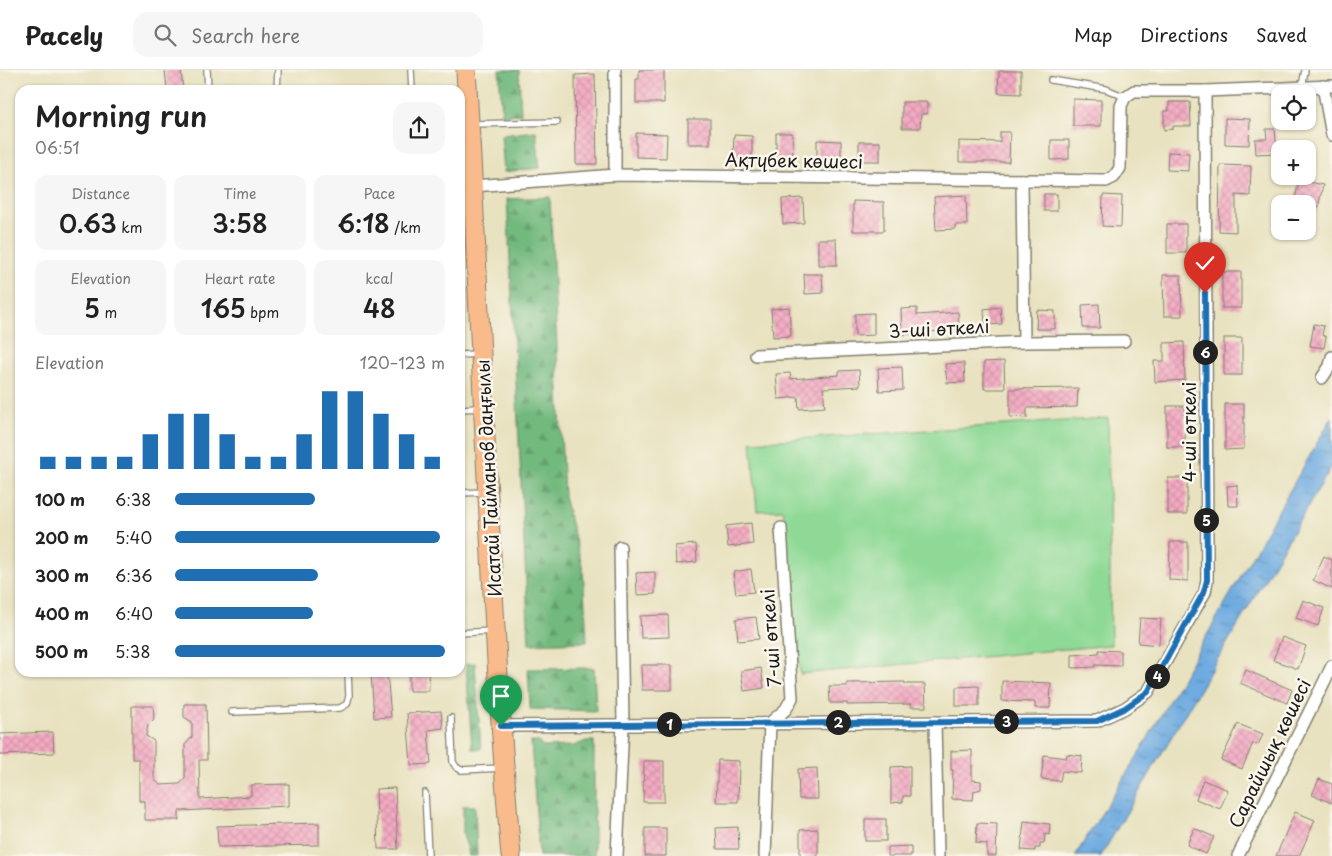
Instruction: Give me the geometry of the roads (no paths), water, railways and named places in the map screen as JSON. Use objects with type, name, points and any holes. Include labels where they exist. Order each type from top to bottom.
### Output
[{"type":"main road","name":"Исатай Тайманов даңғылы","points":[[466,70],[469,124],[469,163],[466,186],[482,354],[482,408],[489,492],[501,726],[511,856]]},
{"type":"street","points":[[615,70],[615,175]]},
{"type":"street","points":[[1327,86],[1332,135]]},
{"type":"street","points":[[1125,96],[1134,91],[1271,88]]},
{"type":"street","name":"4-шi өткелi","points":[[501,726],[1097,721],[1125,708],[1148,692],[1204,592],[1207,580],[1205,91]]},
{"type":"street","name":"Ақтүбек көшесi","points":[[466,186],[615,175],[1106,181],[1114,177],[1120,168],[1121,106],[1125,96]]},
{"type":"street","points":[[1022,180],[1024,342]]},
{"type":"street","name":"3-шi өткелi","points":[[756,355],[1024,342],[1124,341]]},
{"type":"street","points":[[1322,378],[1330,366],[1332,357]]},
{"type":"street","name":"7-шi өткелi","points":[[770,723],[786,709],[792,698],[780,528]]},
{"type":"street","points":[[617,856],[623,724],[620,547]]},
{"type":"street","name":"Сарайшық көшесі","points":[[1238,856],[1332,666]]},
{"type":"street","points":[[934,722],[938,856]]},
{"type":"street","points":[[765,856],[770,723]]},
{"type":"lane","points":[[207,70],[208,85]]},
{"type":"lane","points":[[277,85],[278,70]]},
{"type":"lane","points":[[412,70],[412,85]]},
{"type":"lane","points":[[1302,85],[1304,70]]},
{"type":"lane","points":[[1051,80],[1106,89],[1125,96]]},
{"type":"lane","points":[[469,124],[557,122]]},
{"type":"lane","points":[[465,355],[482,354]]},
{"type":"lane","points":[[465,409],[482,408]]},
{"type":"lane","points":[[465,493],[489,492]]},
{"type":"lane","points":[[465,633],[496,631]]},
{"type":"lane","points":[[232,712],[340,708],[347,704],[348,677]]},
{"type":"lane","points":[[451,718],[453,762],[456,767],[461,770],[504,768]]},
{"type":"lane","points":[[425,793],[428,856]]},
{"type":"water","points":[[1332,417],[1332,466],[1101,856],[1075,856],[1138,755]]}]
